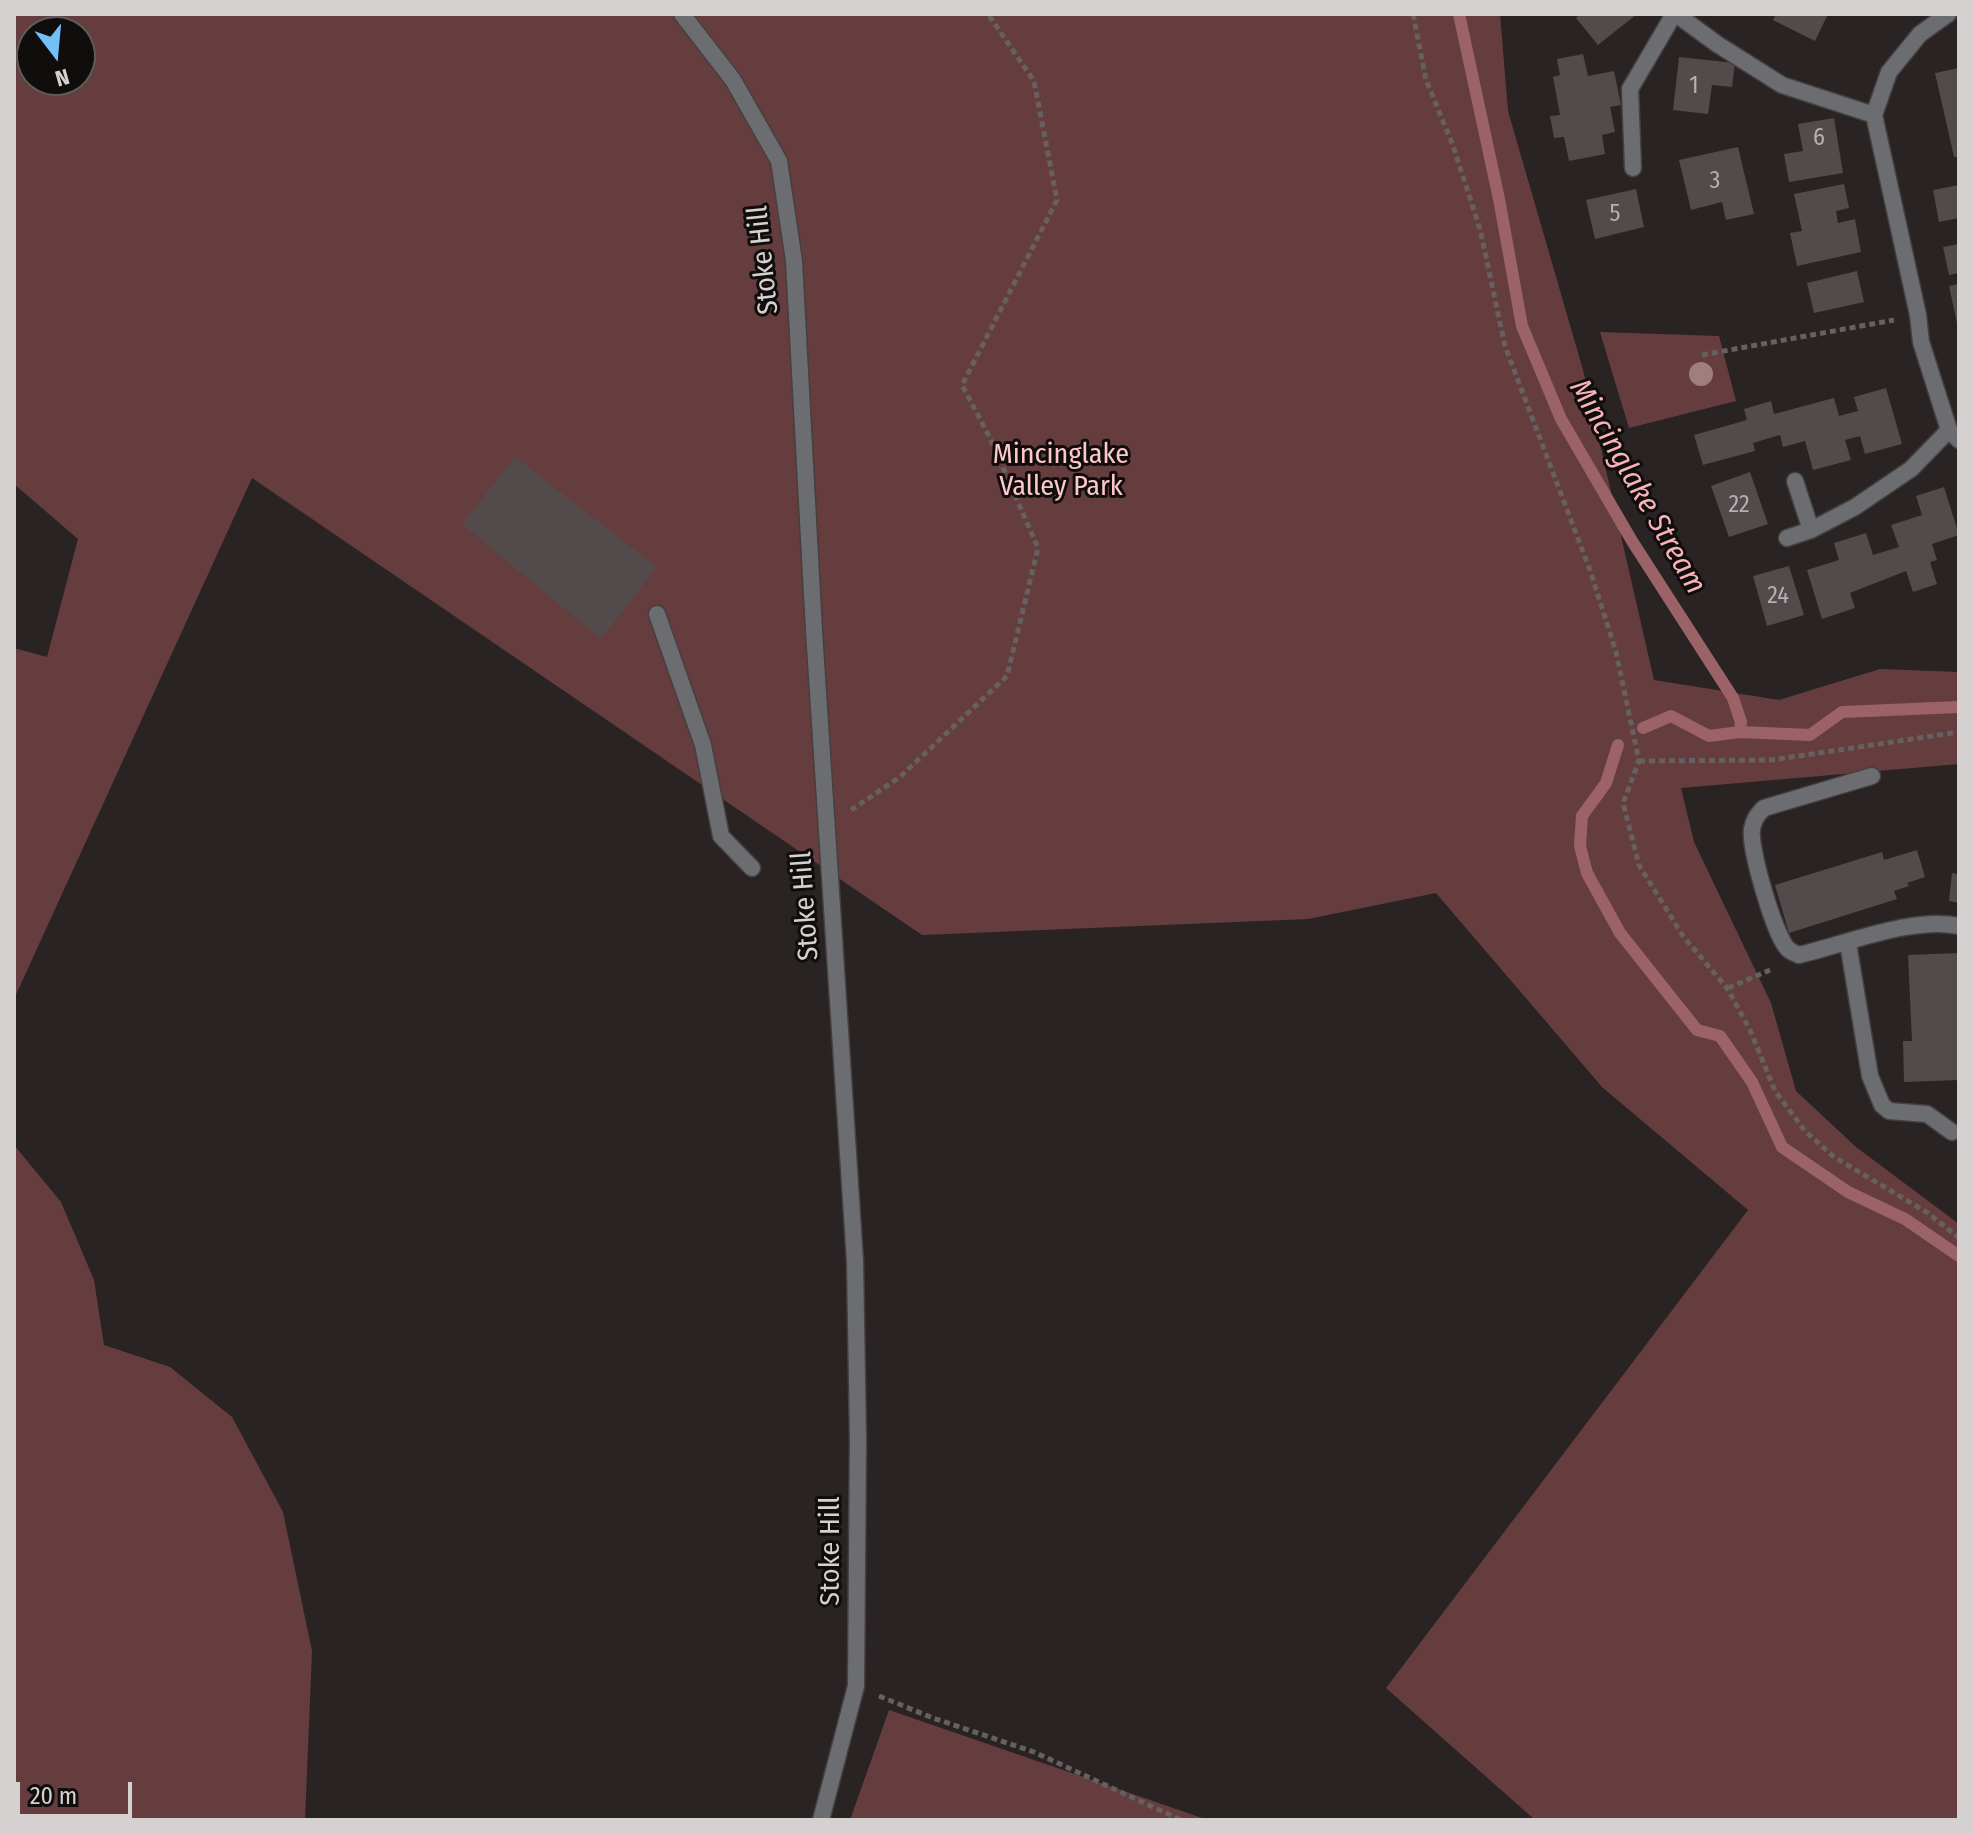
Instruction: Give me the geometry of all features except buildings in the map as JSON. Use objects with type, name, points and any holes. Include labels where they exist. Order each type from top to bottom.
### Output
[{"type":"street","name":"Stoke Hill","points":[[682,14],[733,80],[779,161],[794,261],[855,1261],[858,1439],[856,1686],[821,1820]]},
{"type":"street","points":[[1633,168],[1630,89],[1675,14],[1782,85],[1874,115]]},
{"type":"street","points":[[1787,538],[1811,530],[1855,507],[1954,435],[1921,342],[1918,315],[1874,115],[1889,72],[1920,34],[1948,14]]},
{"type":"street","points":[[1795,481],[1811,530]]},
{"type":"street","points":[[657,614],[703,745],[721,836],[752,868]]},
{"type":"street","points":[[1872,776],[1764,808],[1755,817],[1751,832],[1755,859],[1776,928],[1787,948],[1799,955],[1901,926],[1929,923],[1959,926]]},
{"type":"street","points":[[1848,943],[1870,1076],[1882,1105],[1889,1111],[1927,1114],[1952,1132]]},
{"type":"path","points":[[827,827],[900,777],[1007,676],[1038,548],[990,438],[962,385],[1057,200],[1034,81],[988,14]]},
{"type":"path","points":[[1413,14],[1426,80],[1452,143],[1480,229],[1505,346],[1591,573],[1616,652],[1639,761],[1623,803],[1639,865],[1683,936],[1727,988],[1750,1030],[1775,1091],[1805,1131],[1834,1157],[1928,1213],[1959,1238]]},
{"type":"path","points":[[1702,355],[1918,315]]},
{"type":"path","points":[[1639,761],[1772,760],[1959,732]]},
{"type":"path","points":[[1727,988],[1799,955]]},
{"type":"path","points":[[856,1686],[933,1718],[1034,1752],[1181,1820]]},
{"type":"green space","name":"Mincinglake Valley Park","points":[[14,14],[1500,14],[1508,111],[1583,370],[1654,680],[1779,700],[1880,669],[1959,672],[1959,764],[1681,788],[1694,842],[1771,1003],[1796,1091],[1856,1147],[1959,1224],[1959,1820],[1535,1820],[1386,1688],[1748,1210],[1602,1087],[1436,893],[1308,919],[922,935],[252,478],[14,999],[14,648],[47,657],[78,539],[14,484]]},
{"type":"green space","points":[[1600,332],[1719,336],[1736,401],[1629,428]]},
{"type":"green space","points":[[14,1145],[61,1202],[94,1280],[104,1345],[170,1367],[232,1417],[283,1512],[312,1651],[305,1820],[14,1820]]},
{"type":"green space","points":[[889,1710],[1208,1820],[850,1820]]},
{"type":"waterway","name":"Mincinglake Stream","points":[[1459,14],[1499,199],[1522,326],[1561,419],[1632,541],[1733,698],[1741,722],[1740,732],[1709,736],[1671,716],[1643,728]]},
{"type":"waterway","points":[[1740,732],[1810,735],[1842,712],[1959,707]]},
{"type":"waterway","name":"Mincinglake Stream","points":[[1618,745],[1606,783],[1582,816],[1580,846],[1587,873],[1620,933],[1697,1030],[1720,1036],[1752,1082],[1782,1147],[1848,1192],[1905,1219],[1959,1256]]}]
